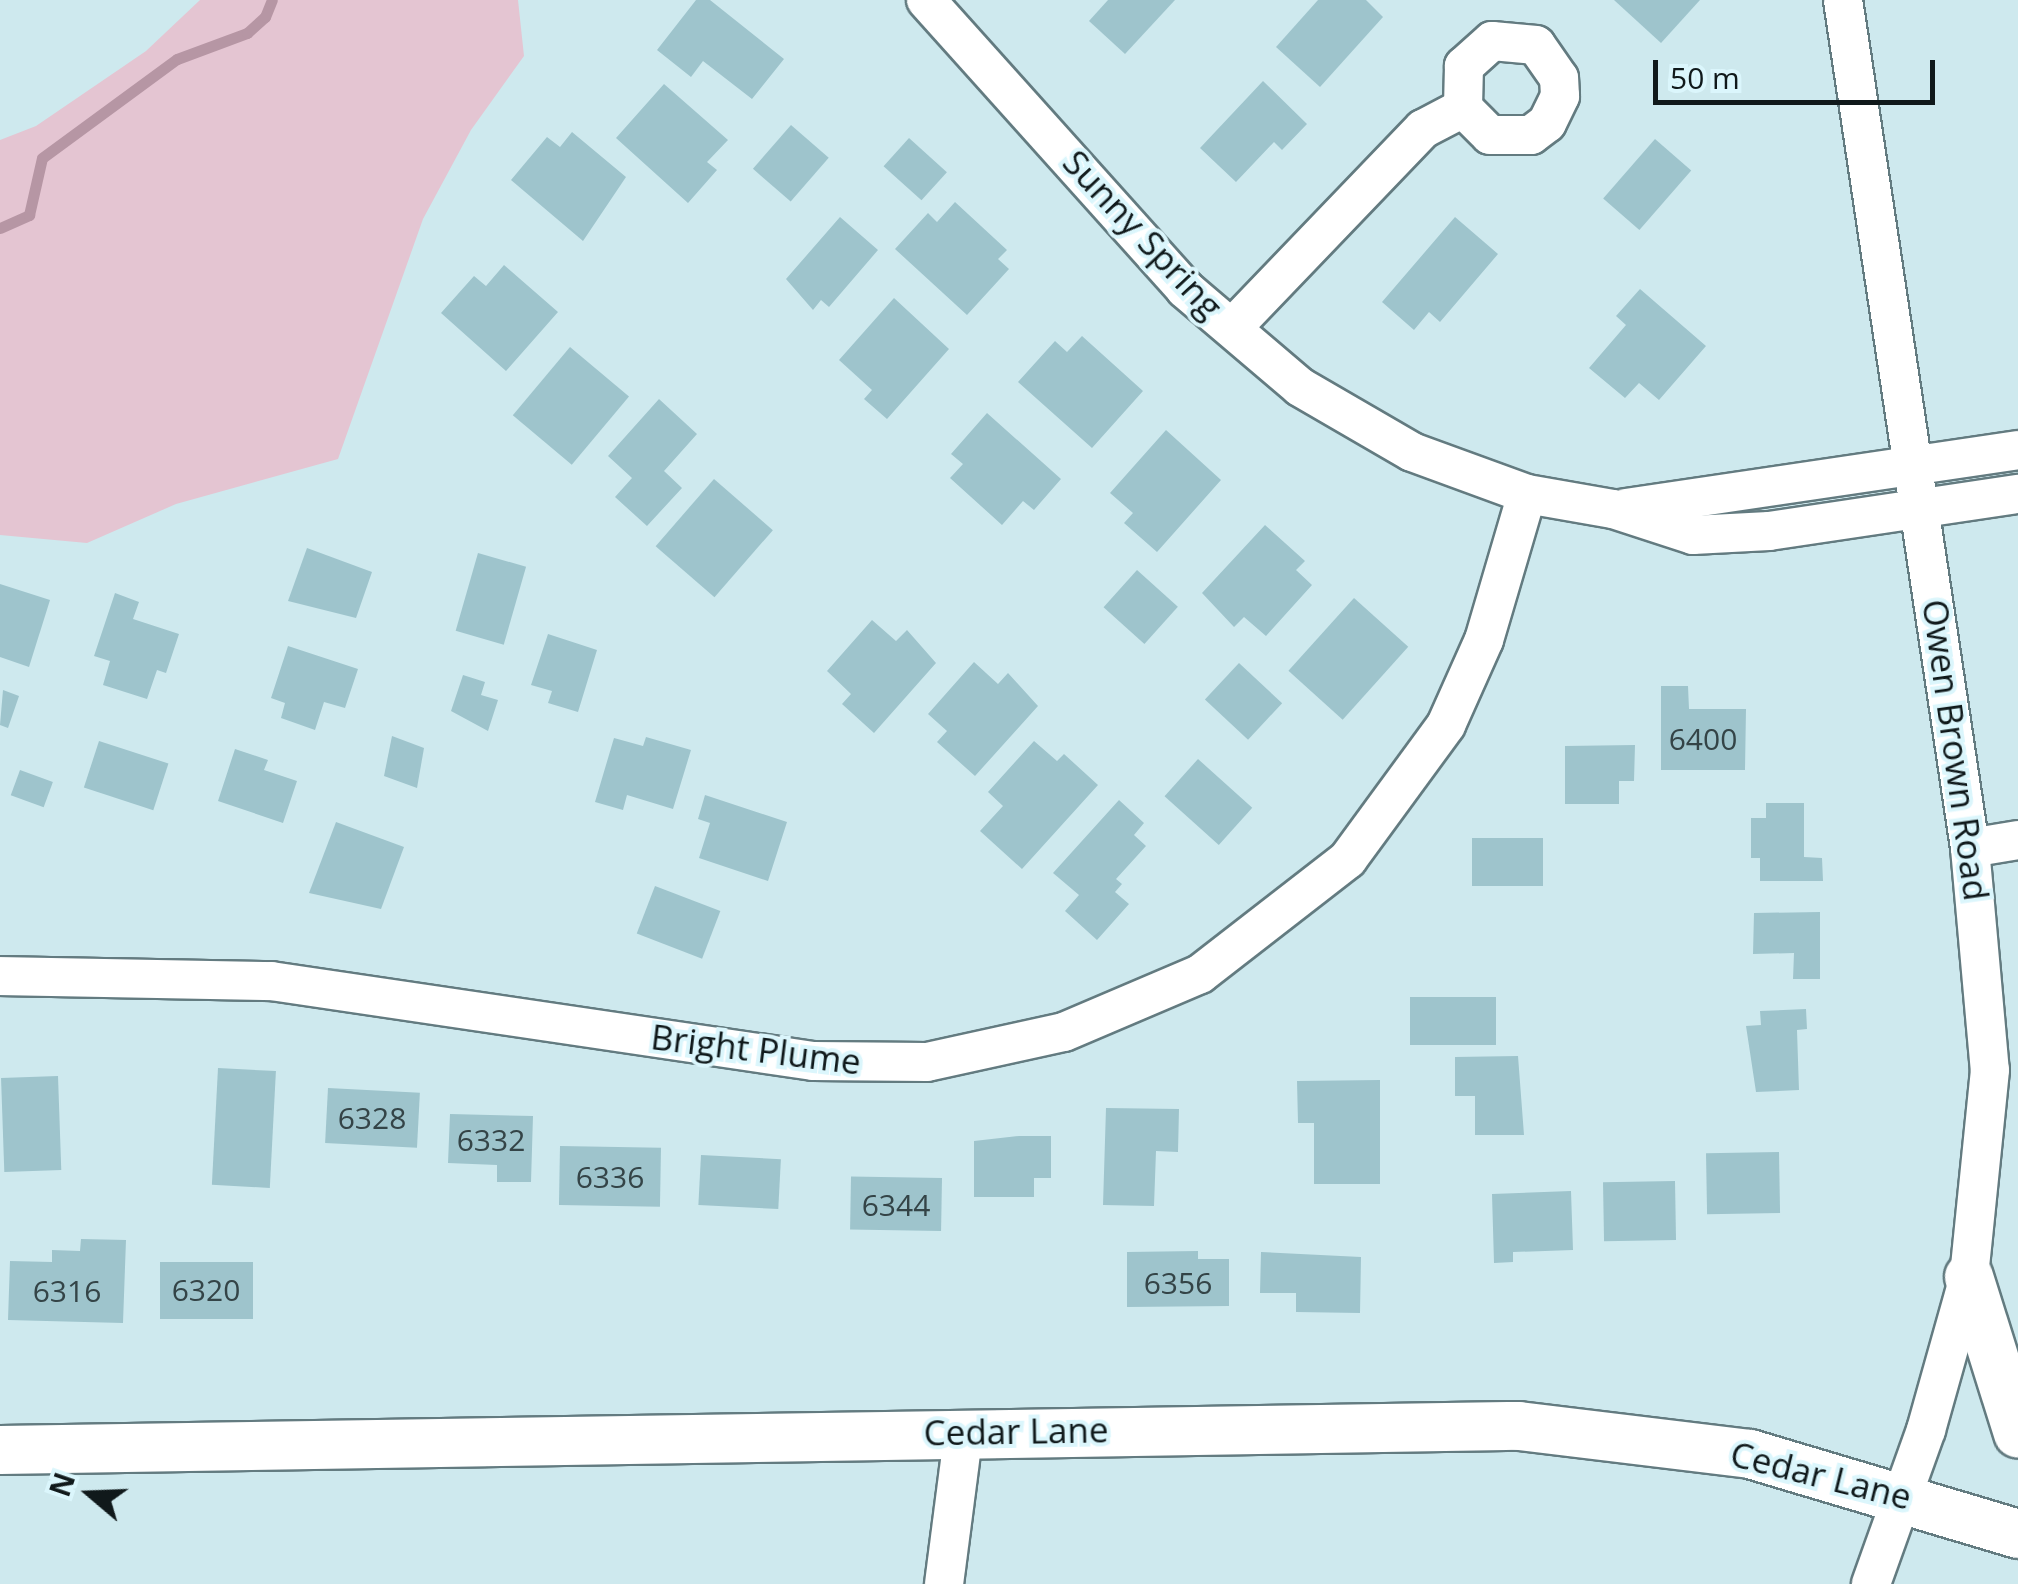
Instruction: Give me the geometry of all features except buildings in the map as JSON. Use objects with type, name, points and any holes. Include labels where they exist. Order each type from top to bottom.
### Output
[{"type":"main road","points":[[1969,1276],[2018,1433]]},
{"type":"main road","name":"Cedar Lane","points":[[0,1450],[964,1432],[1570,1429],[1750,1454],[1905,1496],[2018,1534]]},
{"type":"street","name":"Owen Brown Road","points":[[1843,0],[1924,511],[1970,848],[1990,1070],[1969,1276],[1905,1496],[1872,1584]]},
{"type":"street","name":"Sunny Spring","points":[[942,4],[1184,289],[1300,386],[1363,428],[1527,494],[1613,510],[1693,535],[1924,511],[2018,494]]},
{"type":"street","points":[[1232,328],[1423,129],[1463,108]]},
{"type":"street","name":"Sunny Spring","points":[[1613,510],[1766,492],[2018,450]]},
{"type":"street","name":"Bright Plume","points":[[0,976],[271,982],[813,1062],[927,1062],[1064,1032],[1200,974],[1348,860],[1446,725],[1484,640],[1527,494]]},
{"type":"street","points":[[1970,848],[2018,840]]},
{"type":"street","points":[[944,1584],[964,1432]]},
{"type":"shaded area","points":[[200,0],[518,0],[524,56],[471,130],[423,219],[338,459],[176,504],[87,543],[0,535],[0,140],[36,126],[146,51]]},
{"type":"waterway","points":[[0,228],[29,215],[42,158],[177,59],[247,33],[265,17],[272,0]]}]
